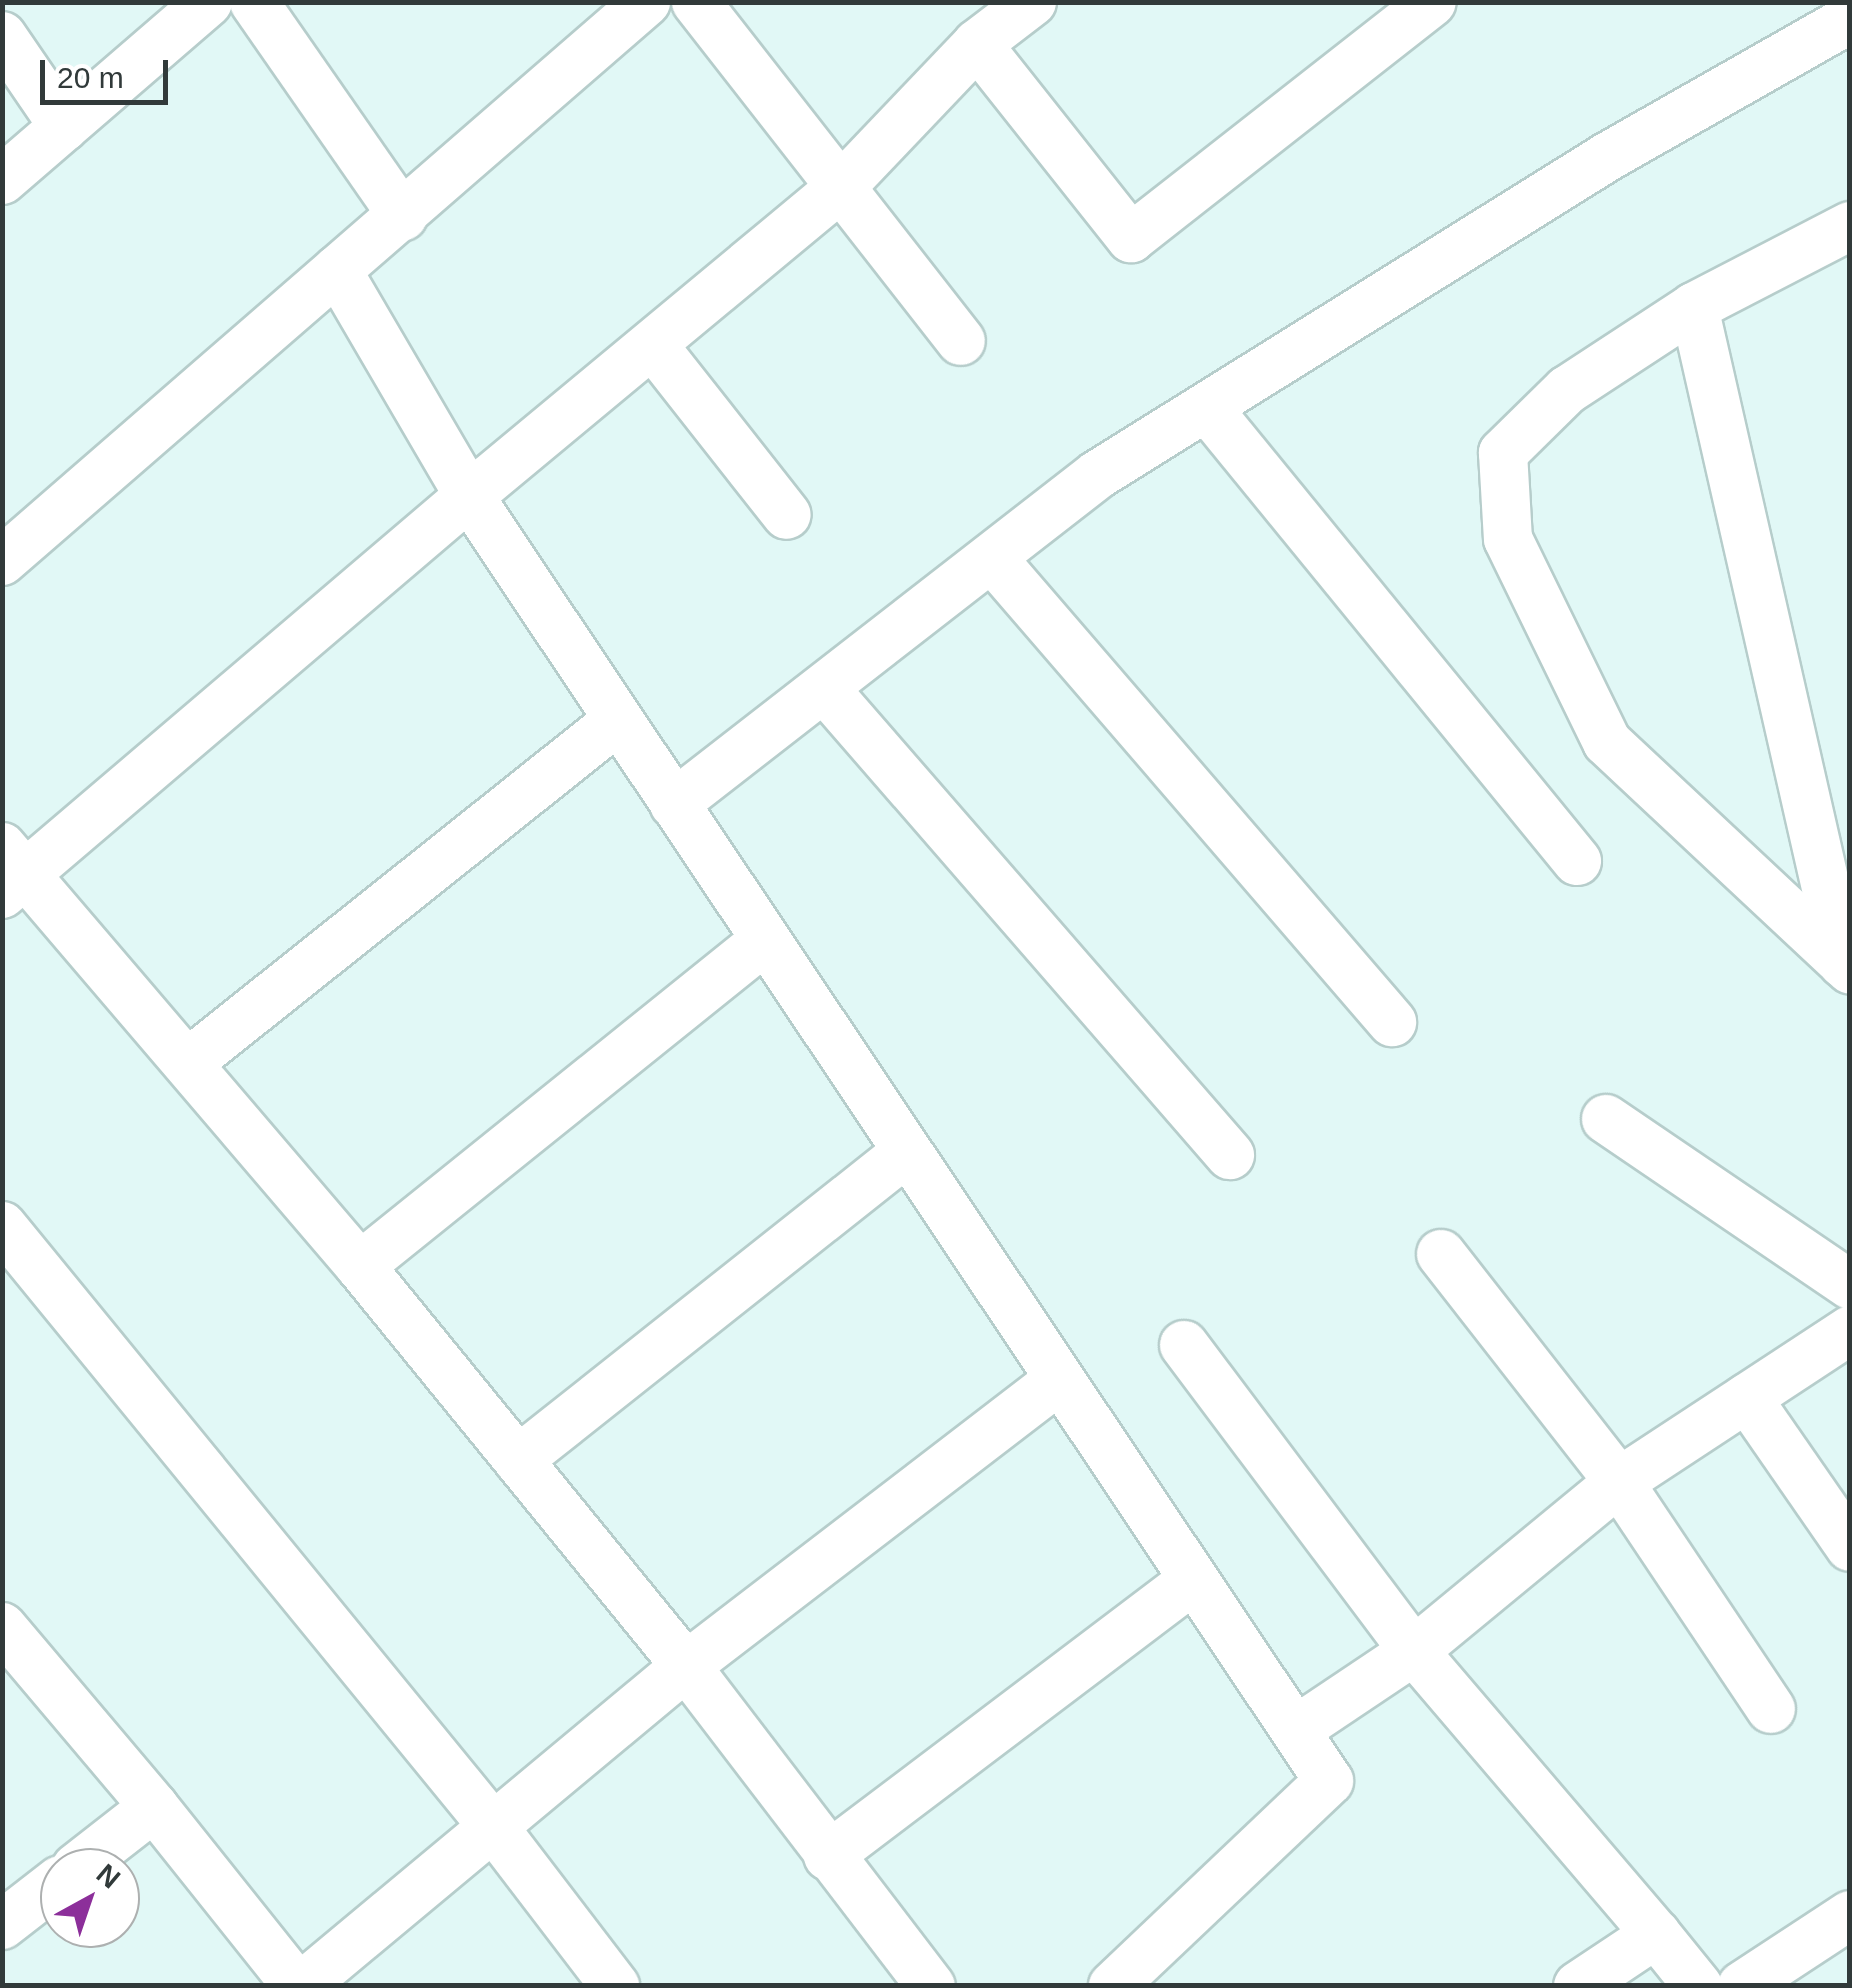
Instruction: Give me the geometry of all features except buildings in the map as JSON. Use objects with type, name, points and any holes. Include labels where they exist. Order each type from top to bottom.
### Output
[{"type":"street","points":[[2,180],[208,2]]},
{"type":"street","points":[[254,2],[403,216]]},
{"type":"street","points":[[2,561],[646,2]]},
{"type":"street","points":[[696,2],[961,341]]},
{"type":"street","points":[[931,1986],[686,1666],[360,1266],[189,1062],[11,871],[841,187],[977,44],[1032,2]]},
{"type":"street","points":[[977,44],[1131,238],[1432,2]]},
{"type":"street","points":[[674,804],[1097,475],[1607,157],[1850,18]]},
{"type":"street","points":[[2,36],[64,127]]},
{"type":"street","points":[[1846,966],[1608,742],[1508,539],[1503,452],[1567,390],[1694,307],[1850,226]]},
{"type":"street","points":[[337,270],[470,496],[904,1153],[1329,1781],[1112,1986]]},
{"type":"street","points":[[1694,307],[1846,966]]},
{"type":"street","points":[[653,345],[787,515]]},
{"type":"street","points":[[1207,408],[1577,861]]},
{"type":"street","points":[[992,558],[1392,1022]]},
{"type":"street","points":[[824,688],[1230,1155]]},
{"type":"street","points":[[189,1062],[618,720]]},
{"type":"street","points":[[360,1266],[764,941]]},
{"type":"street","points":[[1606,1119],[1850,1285]]},
{"type":"street","points":[[518,1460],[904,1153]]},
{"type":"street","points":[[2,1226],[495,1828],[615,1986]]},
{"type":"street","points":[[1441,1254],[1620,1482],[1771,1709]]},
{"type":"street","points":[[1296,1730],[1414,1651],[1620,1482],[1850,1330]]},
{"type":"street","points":[[1184,1345],[1414,1651],[1698,1986]]},
{"type":"street","points":[[2,1627],[299,1986],[495,1828],[686,1666],[1058,1380]]},
{"type":"street","points":[[1746,1398],[1850,1547]]},
{"type":"street","points":[[828,1856],[1193,1580]]},
{"type":"street","points":[[102,1848],[154,1807]]},
{"type":"street","points":[[2,1925],[40,1896]]},
{"type":"street","points":[[1742,1986],[1850,1915]]},
{"type":"street","points":[[1578,1986],[1656,1934]]}]
